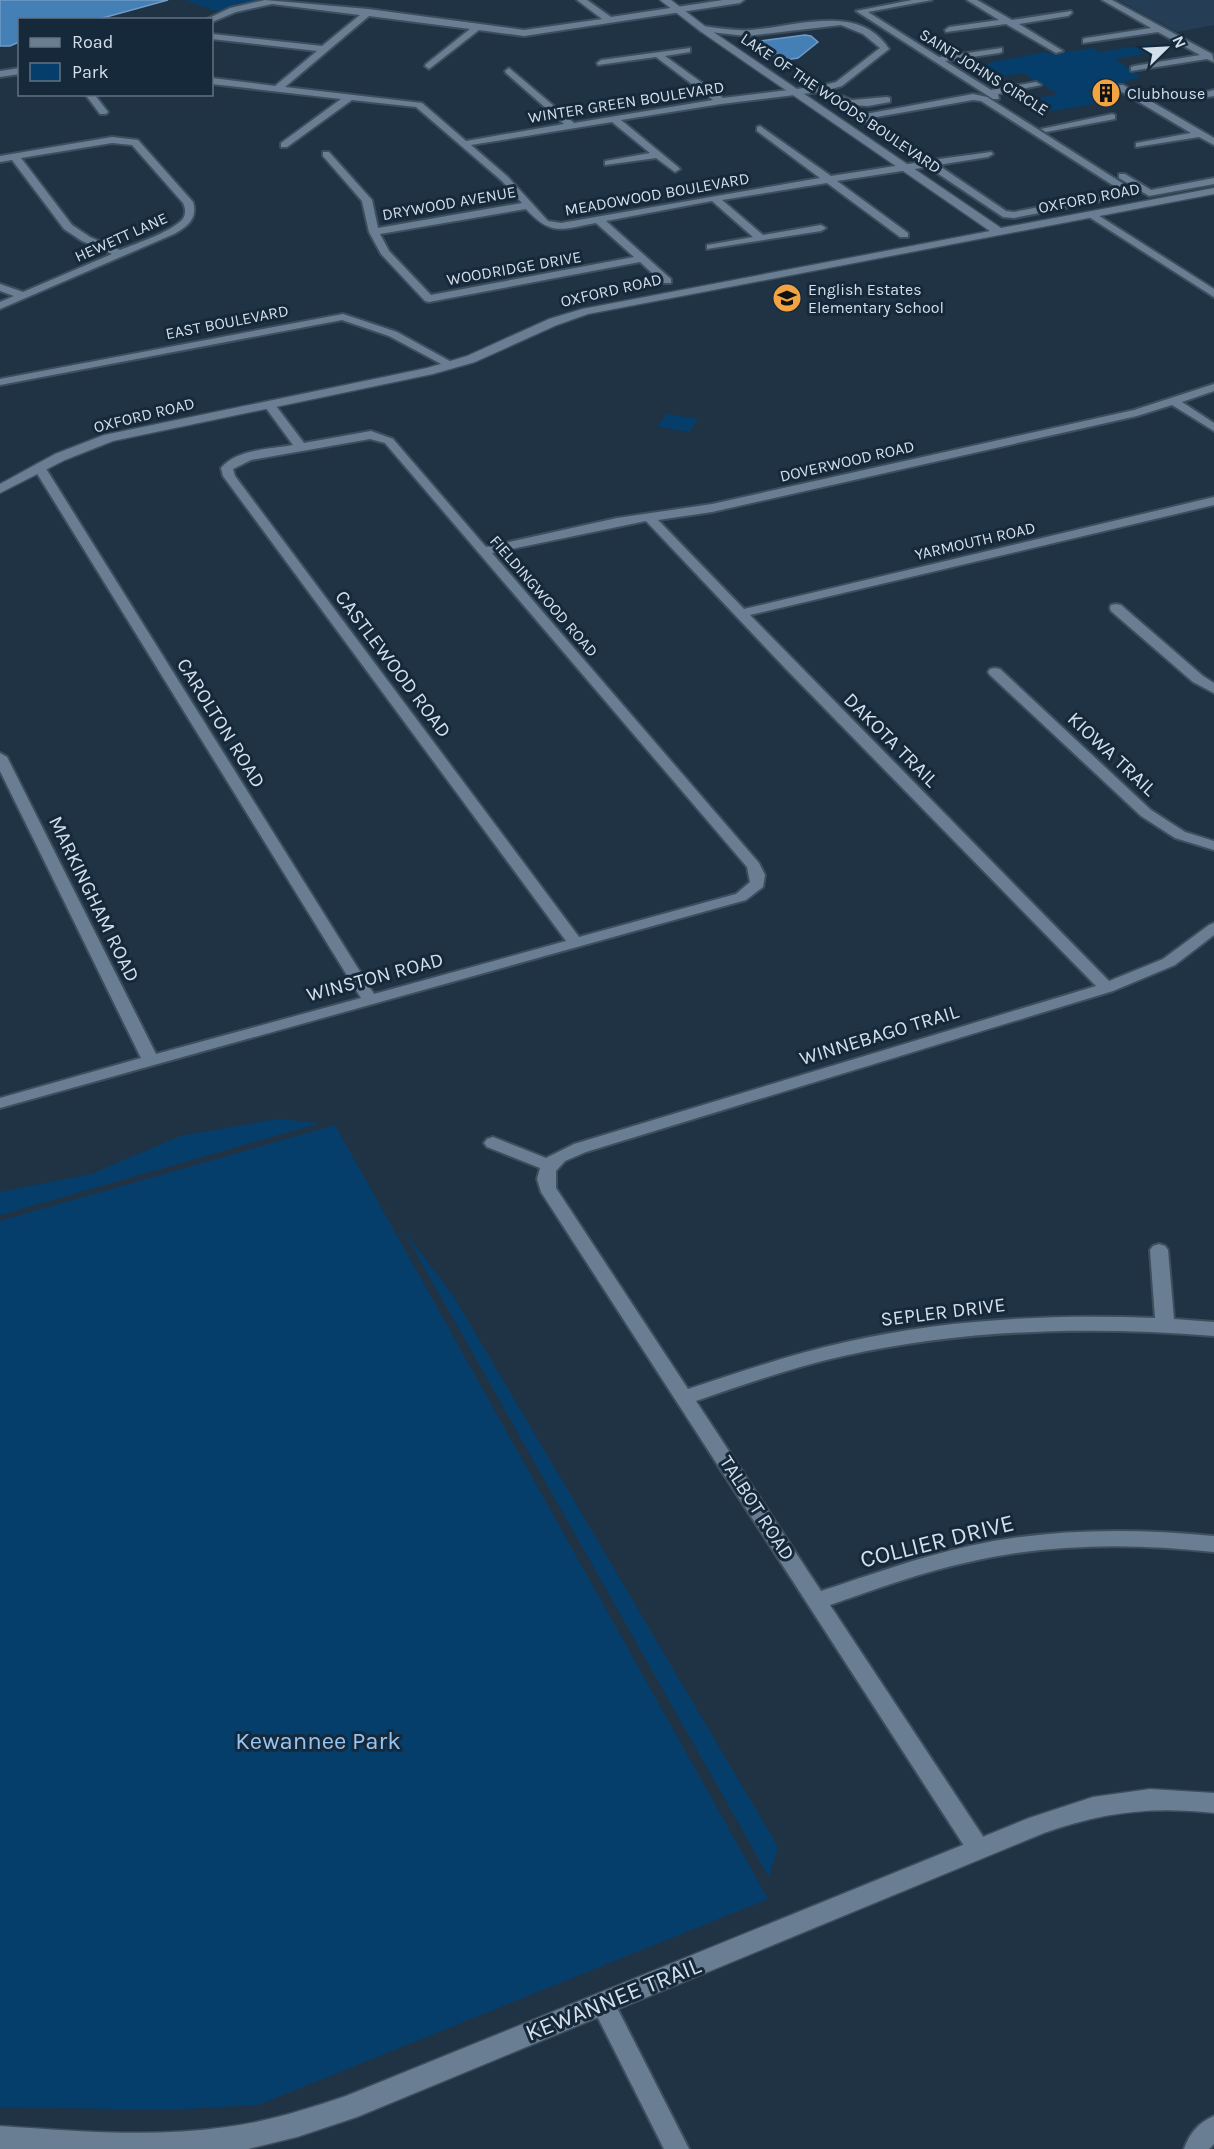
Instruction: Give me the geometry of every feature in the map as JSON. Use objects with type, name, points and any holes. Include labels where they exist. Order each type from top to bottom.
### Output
[{"type":"street","points":[[581,0],[608,19]]},
{"type":"street","name":"LAKE OF THE WOODS BOULEVARD","points":[[665,0],[703,29],[999,232]]},
{"type":"street","points":[[213,18],[233,10],[272,1],[524,33],[713,2],[740,0]]},
{"type":"street","name":"SAINT JOHNS CIRCLE","points":[[928,0],[860,11],[1162,201]]},
{"type":"street","points":[[971,0],[1059,51]]},
{"type":"street","points":[[1106,0],[1211,57]]},
{"type":"street","points":[[277,88],[368,12]]},
{"type":"street","points":[[949,30],[1068,14]]},
{"type":"street","name":"WINTER GREEN BOULEVARD","points":[[462,144],[615,120],[721,100],[820,89],[839,84],[885,49],[882,43],[849,24],[841,22],[747,33],[703,29]]},
{"type":"street","points":[[429,66],[477,27]]},
{"type":"street","points":[[1086,41],[1160,29]]},
{"type":"street","points":[[213,36],[324,49]]},
{"type":"street","points":[[601,63],[687,50]]},
{"type":"street","points":[[936,60],[999,50]]},
{"type":"street","points":[[658,55],[721,100]]},
{"type":"street","points":[[1134,69],[1211,57]]},
{"type":"street","points":[[0,74],[18,71]]},
{"type":"street","points":[[509,71],[572,126]]},
{"type":"street","name":"MEADOWOOD BOULEVARD","points":[[213,81],[419,105],[530,205],[545,223],[561,226],[714,198],[832,181],[988,154]]},
{"type":"street","points":[[991,93],[1036,85]]},
{"type":"street","points":[[1120,87],[1214,142]]},
{"type":"street","points":[[820,89],[849,103],[868,104],[903,98]]},
{"type":"street","points":[[1189,97],[1214,93]]},
{"type":"street","points":[[91,96],[103,112]]},
{"type":"street","points":[[284,146],[351,96]]},
{"type":"street","points":[[974,97],[984,99],[1131,192],[1009,216],[930,164],[863,117],[974,97]]},
{"type":"street","points":[[1046,129],[1112,117]]},
{"type":"street","points":[[615,120],[675,169]]},
{"type":"street","points":[[760,129],[904,235]]},
{"type":"street","points":[[1139,145],[1214,129]]},
{"type":"street","name":"HEWETT LANE","points":[[0,306],[183,225],[192,210],[188,202],[140,146],[129,141],[112,140],[14,156]]},
{"type":"street","name":"WOODRIDGE DRIVE","points":[[326,154],[367,200],[374,232],[385,252],[429,299],[642,260]]},
{"type":"street","points":[[608,163],[656,155]]},
{"type":"street","points":[[0,159],[14,156],[68,227],[86,239],[121,254]]},
{"type":"street","points":[[1149,193],[1214,181]]},
{"type":"street","name":"OXFORD ROAD","points":[[0,489],[39,467],[84,447],[132,432],[451,365],[493,350],[553,322],[586,310],[1214,191]]},
{"type":"street","points":[[714,198],[762,239]]},
{"type":"street","name":"DRYWOOD AVENUE","points":[[374,232],[530,205]]},
{"type":"street","points":[[1093,215],[1214,294]]},
{"type":"street","points":[[599,220],[667,281]]},
{"type":"street","points":[[711,247],[820,228]]},
{"type":"street","points":[[0,287],[24,296]]},
{"type":"street","name":"EAST BOULEVARD","points":[[0,382],[343,317],[393,334],[451,365]]},
{"type":"street","name":"DOVERWOOD ROAD","points":[[484,551],[649,517],[724,506],[1137,413],[1214,387]]},
{"type":"street","points":[[1172,400],[1214,428]]},
{"type":"street","points":[[269,404],[302,447]]},
{"type":"street","name":"FIELDINGWOOD ROAD","points":[[302,447],[359,436],[384,438],[389,441],[754,866],[758,875],[758,884]]},
{"type":"street","name":"CASTLEWOOD ROAD","points":[[302,447],[234,462],[227,468],[229,476],[576,944]]},
{"type":"street","name":"CAROLTON ROAD","points":[[39,467],[370,1000]]},
{"type":"street","name":"YARMOUTH ROAD","points":[[743,613],[1214,501]]},
{"type":"street","name":"DAKOTA TRAIL","points":[[649,517],[743,613],[791,666],[1107,988]]},
{"type":"street","points":[[1116,608],[1198,679],[1214,689]]},
{"type":"street","name":"KIOWA TRAIL","points":[[995,672],[1146,813],[1180,835],[1214,846]]},
{"type":"street","name":"MARKINGHAM ROAD","points":[[0,757],[151,1061]]},
{"type":"street","name":"WINSTON ROAD","points":[[0,1103],[741,897],[758,884]]},
{"type":"street","name":"WINNEBAGO TRAIL","points":[[548,1165],[560,1156],[580,1148],[1107,988],[1169,962],[1191,948],[1214,928]]},
{"type":"street","points":[[493,1143],[548,1165]]},
{"type":"street","name":"TALBOT ROAD","points":[[548,1165],[544,1174],[547,1188],[978,1848]]},
{"type":"street","points":[[1159,1250],[1165,1324]]},
{"type":"street","name":"SEPLER DRIVE","points":[[685,1397],[781,1366],[879,1342],[965,1330],[1049,1323],[1165,1324],[1214,1329]]},
{"type":"street","name":"COLLIER DRIVE","points":[[817,1601],[911,1570],[1002,1548],[1116,1536],[1214,1544]]},
{"type":"street","name":"KEWANNEE TRAIL","points":[[0,2139],[130,2146],[211,2142],[261,2134],[348,2108],[978,1848],[1072,1812],[1125,1800],[1182,1797],[1214,1803]]},
{"type":"street","points":[[603,2004],[677,2149]]},
{"type":"street","points":[[1196,2149],[1201,2139],[1214,2128]]},
{"type":"shaded area","points":[[0,0],[168,0],[103,18],[18,18],[18,42],[10,46],[0,46]]},
{"type":"shaded area","points":[[1118,0],[1214,0],[1214,25],[1177,32]]},
{"type":"shaded area","points":[[811,36],[818,42],[798,58],[779,61],[755,44],[761,41]]},
{"type":"green space","points":[[185,0],[268,0],[216,11]]},
{"type":"green space","points":[[1149,44],[1161,51],[1114,59],[1141,76],[1122,83],[1085,90],[1105,102],[1053,111],[1033,99],[1058,94],[1023,73],[1003,76],[983,64],[1043,52],[1055,54],[1093,48],[1101,52]]},
{"type":"green space","points":[[667,414],[698,419],[689,432],[657,426]]},
{"type":"green space","points":[[277,1119],[320,1123],[0,1215],[0,1192],[91,1174],[180,1136]]},
{"type":"green space","name":"Kewannee Park","points":[[335,1125],[768,1899],[258,2105],[168,2110],[0,2107],[0,1221]]},
{"type":"green space","points":[[402,1228],[454,1297],[778,1847],[769,1877]]},
{"type":"place","name":"Clubhouse","points":[[1106,93]]},
{"type":"place","name":"English Estates Elementary School","points":[[787,298]]}]
